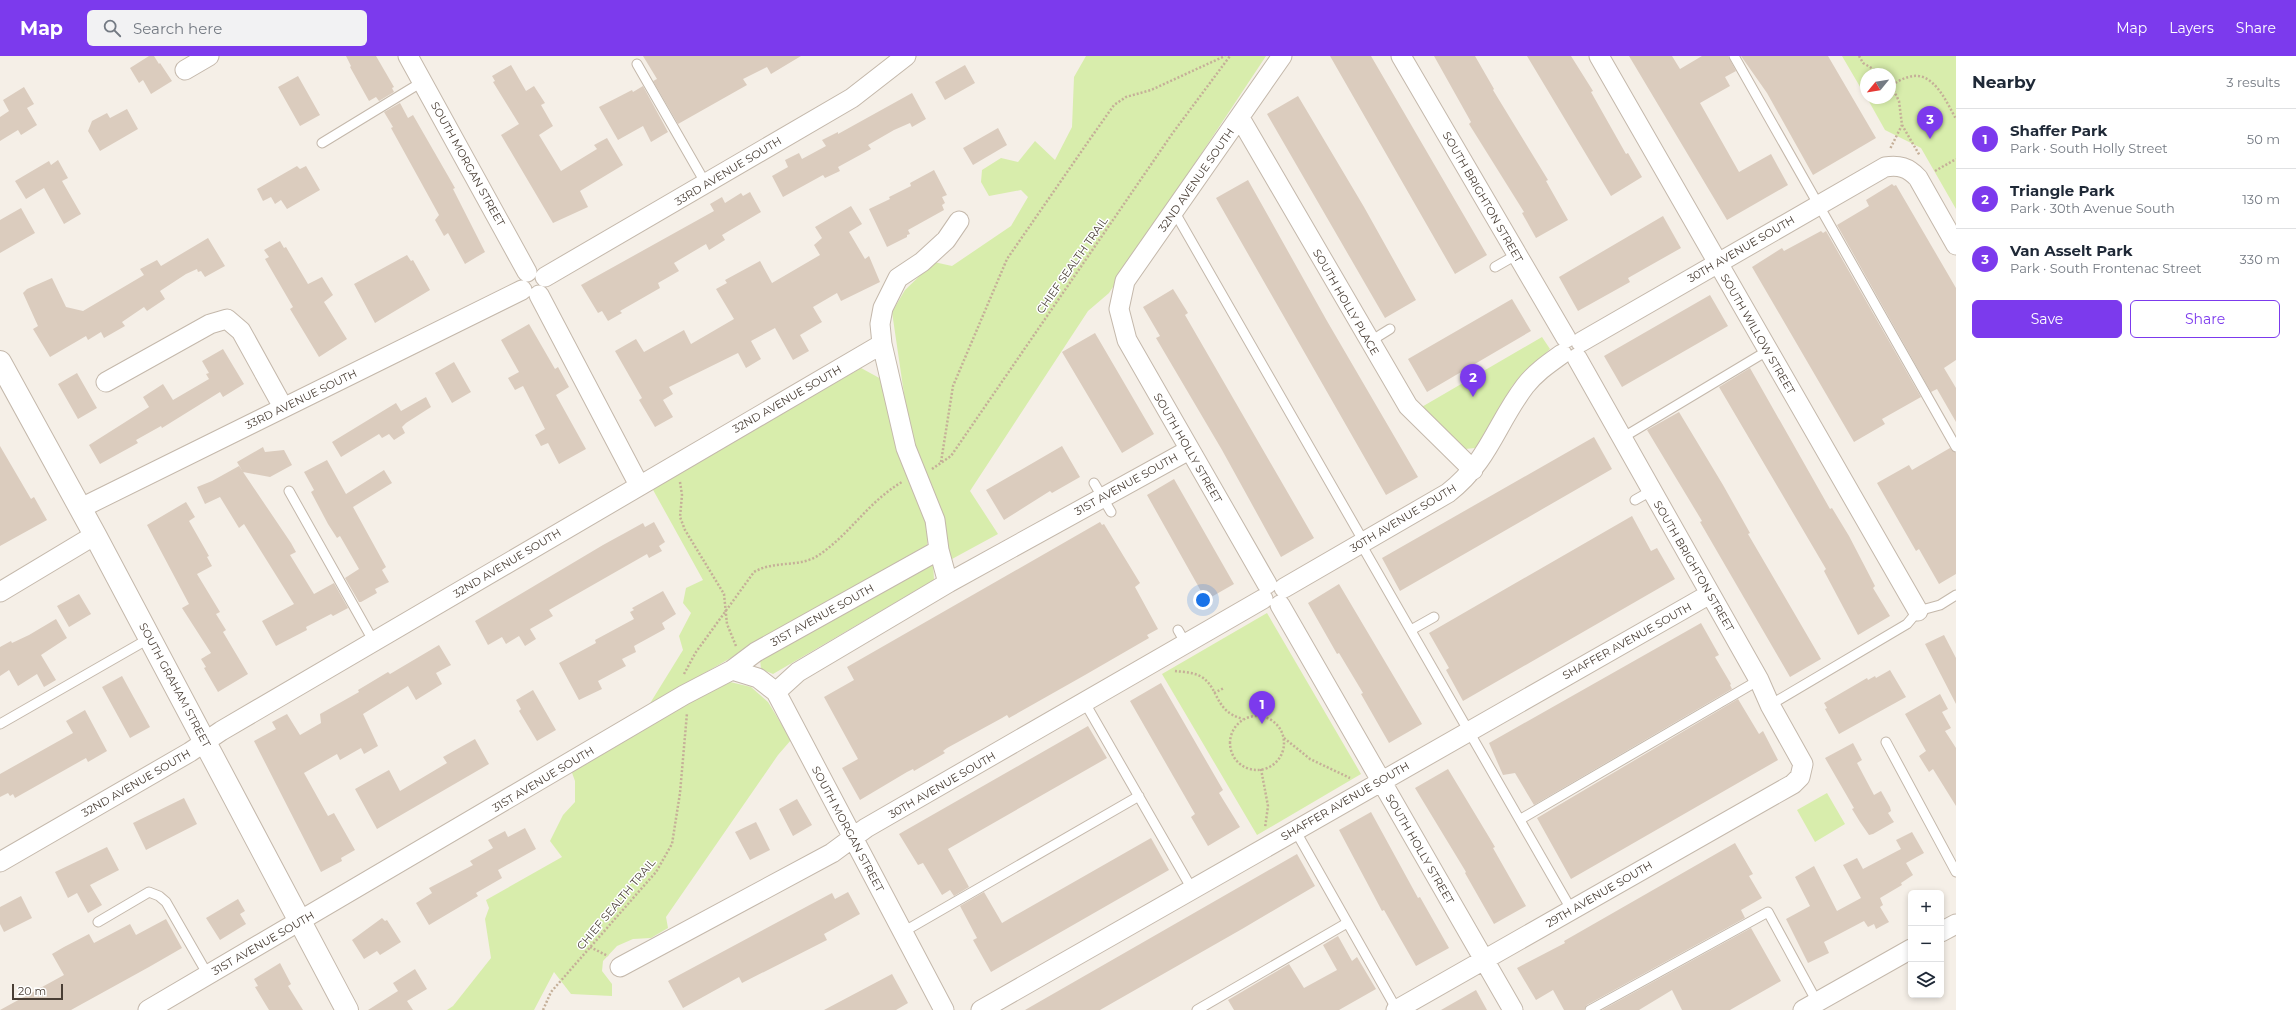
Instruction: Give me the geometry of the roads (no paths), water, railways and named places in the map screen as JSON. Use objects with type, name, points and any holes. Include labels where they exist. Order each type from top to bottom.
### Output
[{"type":"street","points":[[185,70],[209,56]]},
{"type":"street","name":"SOUTH MORGAN STREET","points":[[408,56],[533,283],[639,485]]},
{"type":"street","name":"33RD AVENUE SOUTH","points":[[81,508],[283,407],[487,309],[706,184],[852,98],[906,56]]},
{"type":"street","name":"32ND AVENUE SOUTH","points":[[1119,309],[1125,281],[1282,56]]},
{"type":"street","name":"SOUTH BRIGHTON STREET","points":[[1401,56],[1571,348],[1759,680],[1770,705],[1803,764],[1800,777]]},
{"type":"street","name":"SOUTH WILLOW STREET","points":[[1599,56],[1767,351],[1918,611]]},
{"type":"street","name":"SOUTH HOLLY PLACE","points":[[1240,118],[1368,342],[1408,406],[1473,470]]},
{"type":"street","name":"30TH AVENUE SOUTH","points":[[620,967],[832,853],[852,838],[1084,703],[1182,637],[1273,594],[1448,493],[1473,470],[1485,454],[1524,388],[1544,366],[1571,348],[1819,203],[1894,167],[1911,170],[1918,178],[1956,246]]},
{"type":"street","points":[[948,583],[939,550],[934,520],[906,448],[882,344],[880,324],[883,308],[898,278],[922,262],[946,240],[959,221]]},
{"type":"street","name":"SOUTH HOLLY STREET","points":[[1119,309],[1127,340],[1273,594],[1375,785],[1484,960],[1512,1010]]},
{"type":"street","points":[[106,382],[210,324],[227,319],[241,331],[283,407]]},
{"type":"street","name":"32ND AVENUE SOUTH","points":[[0,862],[184,756],[671,466],[882,344]]},
{"type":"street","name":"SOUTH GRAHAM STREET","points":[[0,362],[81,508],[347,1010]]},
{"type":"street","name":"31ST AVENUE SOUTH","points":[[776,692],[798,672],[948,583],[1189,450]]},
{"type":"street","points":[[0,592],[95,535]]},
{"type":"street","name":"31ST AVENUE SOUTH","points":[[148,1010],[684,695],[738,667],[756,652],[939,550]]},
{"type":"street","name":"SHAFFER AVENUE SOUTH","points":[[981,1010],[1375,785],[1468,730],[1710,594]]},
{"type":"street","name":"SOUTH MORGAN STREET","points":[[738,667],[758,678],[776,692],[944,1010]]},
{"type":"street","name":"29TH AVENUE SOUTH","points":[[1397,1010],[1571,909],[1793,784],[1800,777]]},
{"type":"street","points":[[1944,930],[1956,924]]},
{"type":"street","points":[[1819,1005],[1908,951]]},
{"type":"lane","points":[[1734,56],[1819,203],[1956,447]]},
{"type":"lane","points":[[637,64],[706,184]]},
{"type":"lane","points":[[322,143],[422,82]]},
{"type":"lane","points":[[1174,211],[1571,909]]},
{"type":"lane","points":[[1495,267],[1516,254]]},
{"type":"lane","points":[[1368,342],[1390,329]]},
{"type":"lane","points":[[1622,438],[1767,351]]},
{"type":"lane","points":[[290,491],[374,642]]},
{"type":"lane","points":[[1635,500],[1651,491]]},
{"type":"lane","points":[[1770,705],[1907,624],[1918,611],[1940,605],[1956,596]]},
{"type":"lane","points":[[1411,630],[1434,616]]},
{"type":"lane","points":[[0,724],[150,638]]},
{"type":"lane","points":[[1521,820],[1759,680]]},
{"type":"lane","points":[[1084,703],[1192,889]]},
{"type":"lane","points":[[1886,742],[1956,872]]},
{"type":"lane","points":[[903,932],[1139,796]]},
{"type":"lane","points":[[1295,830],[1397,1010]]},
{"type":"lane","points":[[98,922],[149,892],[159,896],[166,902],[208,975]]},
{"type":"lane","points":[[1590,1010],[1768,912],[1819,1005]]},
{"type":"lane","points":[[1197,1010],[1347,922]]},
{"type":"place","name":"Van Asselt Park","points":[[1930,139]]},
{"type":"place","name":"Triangle Park","points":[[1473,397]]},
{"type":"place","name":"Shaffer Park","points":[[1262,724]]}]
